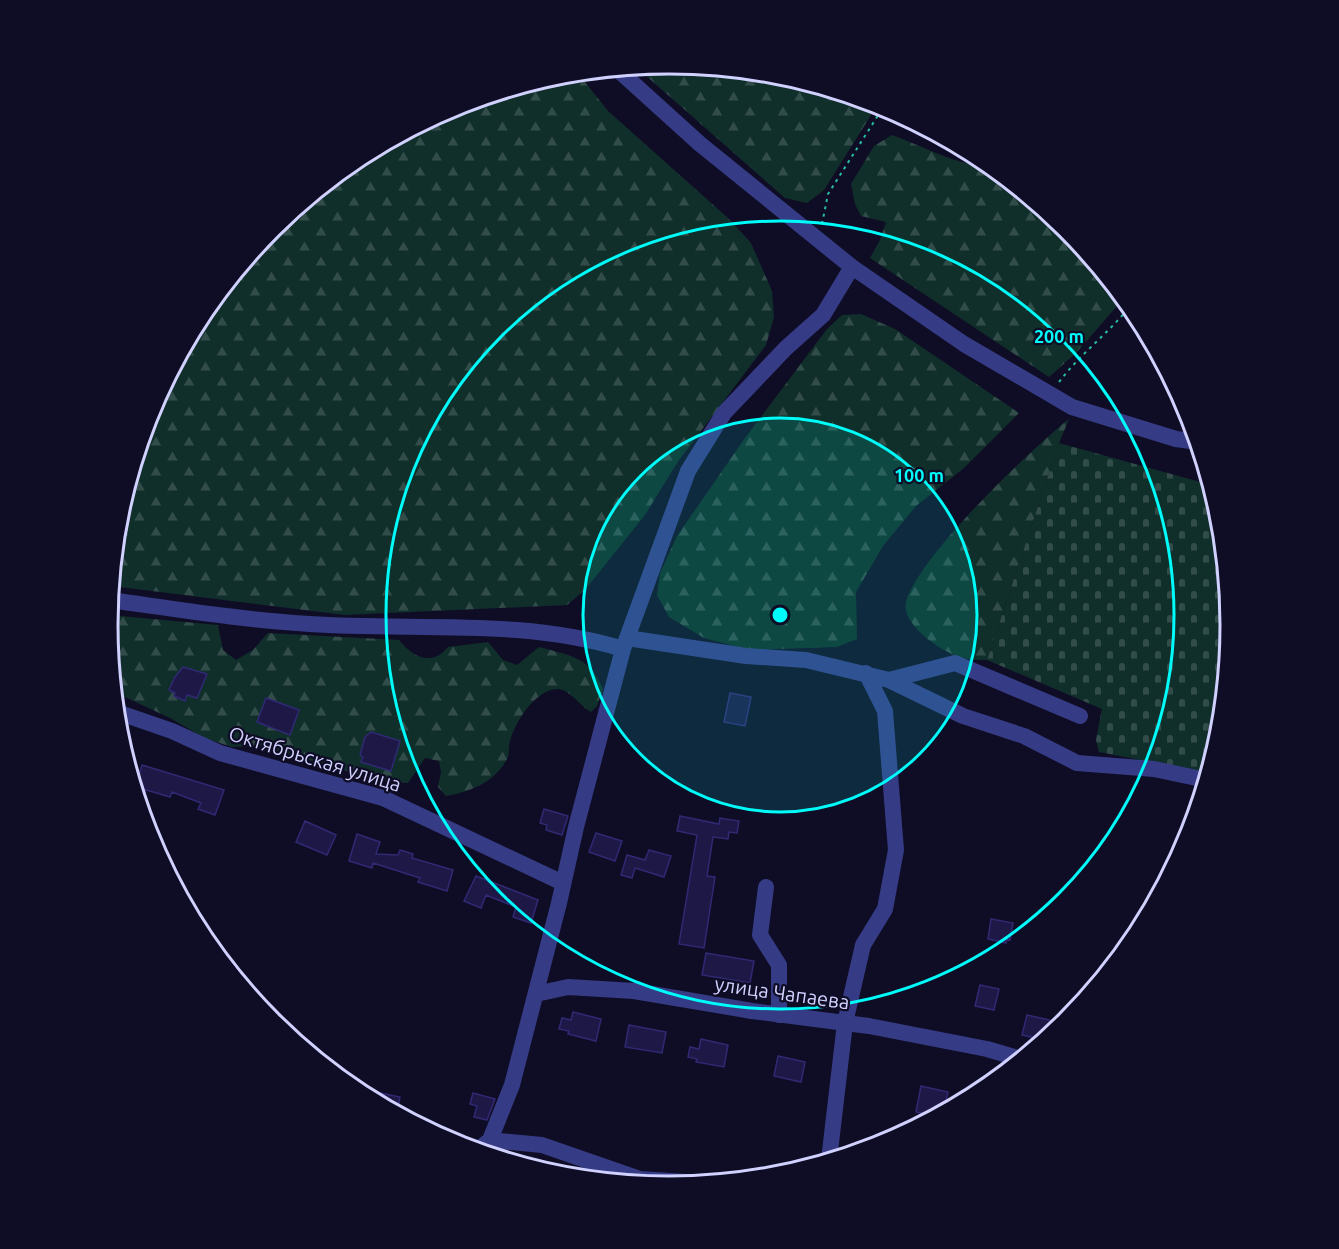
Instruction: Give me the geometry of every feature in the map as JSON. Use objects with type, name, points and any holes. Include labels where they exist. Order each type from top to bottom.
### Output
[{"type":"street","points":[[625,76],[700,144],[852,267],[964,344],[1072,407],[1176,439],[1189,441]]},
{"type":"street","points":[[485,1143],[512,1085],[576,827],[625,644],[688,471],[724,414],[786,348],[823,315],[852,267]]},
{"type":"street","points":[[119,601],[310,624],[448,626],[531,632],[625,644],[806,660],[889,680],[963,716],[1023,736],[1077,764],[1154,769],[1198,778]]},
{"type":"street","points":[[889,680],[955,663],[1080,716]]},
{"type":"street","points":[[830,1151],[845,1023],[863,945],[885,909],[896,850],[885,711],[866,673]]},
{"type":"street","name":"Октябрьская улица","points":[[126,715],[172,731],[220,753],[383,798],[500,851],[563,884]]},
{"type":"street","points":[[766,887],[760,935],[779,965],[778,1015]]},
{"type":"street","name":"улица Чапаева","points":[[536,994],[568,987],[634,992],[778,1015],[845,1023],[987,1049],[1012,1056]]},
{"type":"street","points":[[489,1145],[542,1145],[623,1173]]},
{"type":"path","points":[[825,244],[822,218],[828,194],[879,114]]},
{"type":"path","points":[[1050,394],[1070,367],[1112,329],[1125,313]]},
{"type":"green space","points":[[645,75],[741,78],[812,92],[873,112],[824,190],[807,203],[785,198]]},
{"type":"green space","points":[[584,80],[608,111],[728,218],[751,243],[772,291],[774,317],[766,345],[679,460],[645,515],[585,590],[567,605],[345,615],[120,587],[123,553],[137,482],[160,414],[192,349],[232,289],[280,235],[334,187],[394,147],[459,115],[527,92]]},
{"type":"green space","points":[[892,135],[976,166],[1033,210],[1059,235],[1084,261],[1118,305],[1076,353],[1049,377],[870,258],[880,240],[886,222],[861,216],[855,204],[851,184],[874,146]]},
{"type":"green space","points":[[861,314],[895,329],[1019,413],[964,468],[916,506],[883,546],[856,592],[857,639],[837,647],[749,650],[704,638],[669,617],[657,595],[660,573],[677,536],[745,438],[827,329],[842,315]]},
{"type":"green space","points":[[1069,419],[987,660],[967,659],[946,651],[926,637],[910,620],[906,611],[906,602],[915,582],[931,558],[977,505]]},
{"type":"green space","points":[[1059,443],[1202,483],[1216,553],[1220,624],[1216,696],[1201,772],[1099,752],[1096,740],[1102,709],[987,660]]},
{"type":"green space","points":[[118,616],[218,625],[223,650],[236,660],[253,650],[268,633],[399,640],[416,655],[429,658],[442,653],[448,647],[488,642],[503,660],[517,665],[539,647],[578,659],[592,670],[603,689],[597,706],[591,712],[562,690],[557,689],[541,695],[521,716],[510,741],[508,757],[496,774],[473,789],[446,796],[438,787],[441,772],[439,761],[425,758],[408,783],[377,780],[261,746],[232,747],[204,738],[172,719],[123,696],[120,661]]},
{"type":"building","points":[[183,667],[207,674],[197,698],[187,695],[185,701],[174,696],[175,693],[169,690]]},
{"type":"building","points":[[730,693],[751,697],[745,726],[724,722]]},
{"type":"building","points":[[266,698],[299,710],[290,735],[257,722]]},
{"type":"building","points":[[371,732],[400,741],[391,771],[361,762],[363,757],[360,755],[365,737]]},
{"type":"building","points":[[142,765],[224,790],[215,815],[198,809],[201,803],[172,792],[170,797],[144,789],[139,775]]},
{"type":"building","points":[[544,809],[568,816],[562,835],[546,830],[547,825],[540,823]]},
{"type":"building","points":[[680,816],[719,824],[720,818],[739,821],[737,833],[729,832],[728,839],[713,837],[707,876],[715,877],[704,948],[679,944],[697,835],[677,831]]},
{"type":"building","points":[[305,821],[336,835],[327,855],[296,842]]},
{"type":"building","points":[[596,833],[622,841],[615,861],[589,852]]},
{"type":"building","points":[[357,834],[380,842],[376,854],[398,855],[400,850],[413,854],[412,858],[453,870],[447,891],[418,882],[420,878],[373,863],[372,868],[349,861]]},
{"type":"building","points":[[649,850],[671,856],[664,877],[635,868],[632,878],[621,875],[627,855],[645,860]]},
{"type":"building","points":[[476,876],[538,900],[531,923],[513,917],[516,907],[486,895],[481,908],[464,901]]},
{"type":"building","points":[[991,919],[1013,923],[1010,940],[1007,939],[1006,943],[988,939]]},
{"type":"building","points":[[706,953],[754,961],[750,983],[702,975]]},
{"type":"building","points":[[980,985],[999,989],[994,1010],[975,1006]]},
{"type":"building","points":[[573,1012],[601,1019],[596,1041],[568,1034],[569,1031],[559,1029],[562,1018],[571,1020]]},
{"type":"building","points":[[1027,1015],[1052,1021],[1034,1038],[1022,1035]]},
{"type":"building","points":[[629,1025],[666,1032],[662,1053],[625,1047]]},
{"type":"building","points":[[701,1039],[728,1045],[724,1067],[696,1062],[697,1059],[688,1057],[690,1047],[699,1049]]},
{"type":"building","points":[[778,1056],[805,1062],[801,1082],[774,1076]]},
{"type":"building","points":[[921,1086],[948,1092],[946,1101],[923,1114],[916,1112]]},
{"type":"building","points":[[378,1092],[400,1097],[399,1104]]},
{"type":"building","points":[[473,1093],[495,1099],[487,1120],[474,1117],[477,1106],[470,1104]]}]
